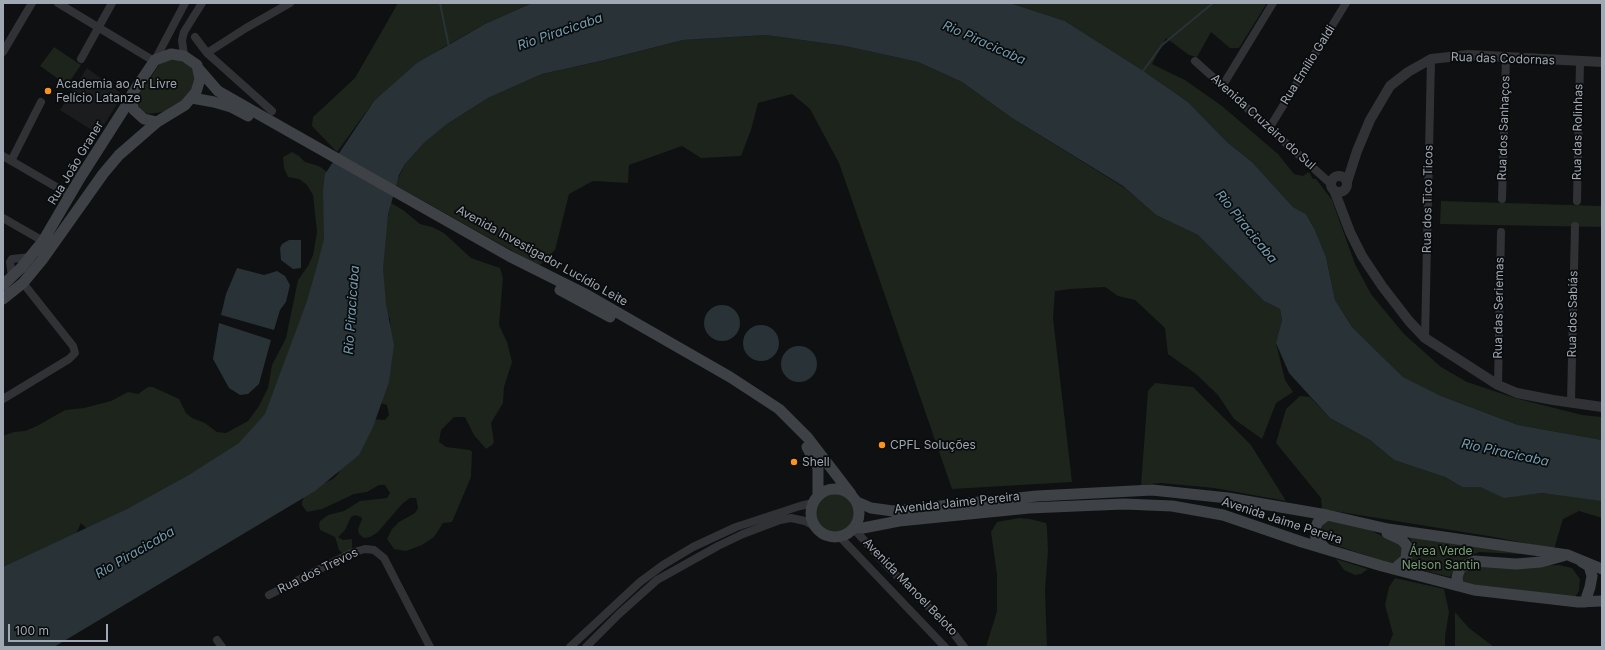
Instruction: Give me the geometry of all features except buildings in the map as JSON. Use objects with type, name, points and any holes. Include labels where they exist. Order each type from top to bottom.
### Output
[{"type":"main road","points":[[3,299],[23,283],[58,239],[103,174],[119,155],[157,122],[185,105],[192,98],[200,83],[198,68],[190,59],[184,56],[171,54],[155,60],[131,98],[132,106],[138,115],[144,119],[157,122]]},
{"type":"main road","name":"Avenida Investigador Lucídio Leite","points":[[198,68],[218,91],[324,156]]},
{"type":"main road","name":"Rua João Graner","points":[[7,281],[31,257],[43,241],[131,98]]},
{"type":"main road","name":"Avenida Investigador Lucídio Leite","points":[[192,98],[231,107],[509,256],[594,299],[730,377],[779,409],[808,438],[854,498]]},
{"type":"main road","name":"Avenida Investigador Lucídio Leite","points":[[402,198],[503,259],[723,379],[759,403],[787,426],[809,450],[818,468],[816,499]]},
{"type":"main road","points":[[838,488],[854,498],[860,515],[854,528],[840,537],[827,535],[816,527],[811,516],[816,499],[831,489],[838,488]]},
{"type":"main road","name":"Avenida Jaime Pereira","points":[[854,498],[871,508],[892,511],[1037,496],[1152,490],[1228,498],[1327,515],[1367,525],[1568,555],[1580,561],[1602,568]]},
{"type":"main road","name":"Avenida Jaime Pereira","points":[[854,528],[863,528],[899,521],[1029,508],[1124,504],[1172,506],[1223,515],[1326,549],[1458,586],[1490,593],[1585,602],[1602,601]]},
{"type":"main road","points":[[1326,549],[1316,539],[1315,529],[1318,522],[1327,515]]},
{"type":"main road","points":[[1367,525],[1402,540],[1407,546],[1406,559],[1394,569]]},
{"type":"main road","points":[[1458,586],[1457,577],[1460,568],[1474,561],[1528,563],[1541,562],[1568,555]]},
{"type":"main road","points":[[1580,561],[1589,566],[1592,576],[1585,602]]},
{"type":"street","points":[[3,52],[32,3]]},
{"type":"street","points":[[58,3],[97,28],[155,60],[185,3]]},
{"type":"street","points":[[81,59],[112,3]]},
{"type":"street","points":[[184,56],[182,40],[184,32],[202,3]]},
{"type":"street","points":[[207,53],[246,28],[290,3]]},
{"type":"street","points":[[1223,85],[1272,3]]},
{"type":"street","name":"Rua Emílio Galdi","points":[[1270,127],[1346,3]]},
{"type":"street","points":[[195,37],[207,53],[272,111]]},
{"type":"street","name":"Rua das Codornas","points":[[1347,185],[1357,151],[1370,120],[1390,86],[1408,72],[1431,59],[1468,55],[1602,62]]},
{"type":"street","name":"Rua dos Sanhaços","points":[[1502,199],[1506,57]]},
{"type":"street","name":"Rua dos Tico Ticos","points":[[1425,338],[1431,59]]},
{"type":"street","name":"Avenida Cruzeiro do Sul","points":[[1195,61],[1334,184],[1346,221],[1362,256],[1382,286],[1409,321],[1425,338],[1498,385],[1517,393],[1602,408]]},
{"type":"street","name":"Rua das Rolinhas","points":[[1576,201],[1580,62]]},
{"type":"street","points":[[11,161],[41,102]]},
{"type":"street","name":"Rua das Codornas","points":[[1334,184],[1357,151]]},
{"type":"street","points":[[3,156],[70,195]]},
{"type":"street","points":[[1343,176],[1347,185],[1340,192],[1334,184],[1343,176]]},
{"type":"street","name":"Avenida Cruzeiro do Sul","points":[[1346,221],[1347,185]]},
{"type":"street","points":[[3,218],[43,241]]},
{"type":"street","name":"Rua dos Sabiás","points":[[1571,402],[1575,226]]},
{"type":"street","name":"Rua das Seriemas","points":[[1498,385],[1501,232]]},
{"type":"street","points":[[3,399],[70,360],[75,353],[74,346],[23,283]]},
{"type":"street","points":[[570,647],[631,590],[654,572],[701,543],[736,527],[800,506],[816,499]]},
{"type":"street","points":[[586,647],[636,598],[665,576],[737,536],[780,520],[791,518],[805,521],[816,527]]},
{"type":"street","name":"Avenida Manoel Beloto","points":[[854,528],[888,567],[948,626],[964,647]]},
{"type":"street","name":"Avenida Manoel Beloto","points":[[840,537],[945,647]]},
{"type":"street","points":[[665,576],[666,568],[694,550],[701,543]]},
{"type":"street","name":"Rua dos Trevos","points":[[269,595],[351,553],[365,548],[374,550],[384,558],[430,647]]},
{"type":"street","points":[[573,647],[584,635]]},
{"type":"street","points":[[217,640],[222,647]]},
{"type":"shaded area","points":[[87,68],[123,95],[98,134],[60,110]]},
{"type":"green space","points":[[398,3],[532,3],[485,24],[442,48],[374,101],[337,152],[312,126],[313,117],[355,78]]},
{"type":"green space","points":[[1010,3],[1267,3],[1239,48],[1230,48],[1211,32],[1197,57],[1189,55],[1166,38],[1152,64],[1185,80],[1222,106],[1278,154],[1294,174],[1303,176],[1309,172],[1313,179],[1316,179],[1332,200],[1355,264],[1371,294],[1404,334],[1441,367],[1467,382],[1515,398],[1582,415],[1602,417],[1602,440],[1518,425],[1441,396],[1403,377],[1352,327],[1335,300],[1326,257],[1315,230],[1306,214],[1293,207],[1252,162],[1227,142],[1188,102],[1142,70],[1065,21]]},
{"type":"green space","points":[[766,35],[845,46],[918,62],[962,82],[1012,118],[1125,188],[1156,215],[1198,235],[1264,301],[1280,309],[1282,320],[1276,343],[1285,380],[1293,392],[1276,403],[1262,439],[1234,419],[1218,395],[1196,374],[1168,354],[1165,328],[1135,300],[1118,296],[1105,287],[1055,291],[1053,318],[1072,482],[952,489],[839,163],[810,109],[792,94],[758,103],[751,130],[741,156],[701,158],[682,146],[629,165],[628,183],[593,181],[569,194],[555,250],[539,266],[395,185],[405,164],[424,143],[447,124],[488,98],[542,74],[602,61],[683,40]]},
{"type":"green space","points":[[54,47],[81,65],[67,85],[40,66]]},
{"type":"green space","points":[[170,59],[179,59],[192,66],[196,78],[189,96],[176,107],[163,112],[148,114],[140,109],[137,101],[139,94],[161,62]]},
{"type":"green space","points":[[292,152],[305,162],[319,166],[327,172],[335,239],[259,444],[87,529],[81,523],[76,534],[3,575],[3,436],[14,432],[25,431],[37,426],[65,410],[84,408],[111,401],[128,392],[138,394],[148,387],[153,387],[179,399],[186,413],[192,418],[205,423],[217,432],[226,433],[248,421],[259,406],[268,388],[272,365],[286,338],[298,280],[308,266],[313,255],[317,232],[313,195],[307,185],[299,179],[288,177],[284,168],[283,157]]},
{"type":"green space","points":[[1441,201],[1602,206],[1602,227],[1440,224]]},
{"type":"green space","points":[[391,203],[403,210],[420,224],[432,227],[444,233],[471,258],[500,268],[503,278],[499,325],[507,342],[512,362],[504,387],[503,403],[491,423],[494,442],[492,445],[486,449],[474,435],[465,417],[454,417],[441,430],[439,442],[446,447],[470,450],[472,452],[471,477],[452,522],[443,523],[434,537],[422,545],[406,551],[394,549],[387,539],[392,529],[399,522],[415,513],[418,508],[416,498],[410,498],[402,504],[378,532],[370,537],[364,538],[359,534],[358,529],[362,519],[361,517],[355,515],[351,517],[345,530],[338,537],[343,540],[352,539],[352,549],[343,554],[339,550],[335,537],[320,530],[320,521],[328,515],[344,511],[360,501],[387,498],[390,493],[385,485],[379,485],[367,492],[354,494],[322,509],[307,512],[302,505],[302,502],[304,497],[317,486],[333,479],[338,474],[372,419],[385,420],[389,415],[387,405],[380,403],[392,360],[390,319],[387,314],[378,262]]},
{"type":"green space","points":[[1155,383],[1193,387],[1251,445],[1286,501],[1214,488],[1161,483],[1141,485],[1148,391]]},
{"type":"green space","points":[[1300,396],[1310,397],[1330,418],[1370,440],[1394,460],[1445,477],[1462,487],[1480,487],[1504,497],[1542,493],[1602,499],[1602,518],[1579,511],[1563,519],[1554,549],[1494,537],[1322,509],[1321,498],[1276,443],[1286,409]]},
{"type":"green space","points":[[839,493],[846,496],[852,502],[855,513],[854,521],[846,530],[839,533],[831,533],[824,530],[816,521],[815,509],[818,502],[827,494]]},
{"type":"green space","points":[[1019,518],[1046,523],[1048,551],[1045,590],[1047,647],[986,647],[997,611],[997,574],[991,532],[997,522]]},
{"type":"green space","points":[[1327,520],[1368,529],[1384,537],[1397,541],[1401,545],[1401,557],[1392,563],[1385,562],[1330,543],[1321,534],[1323,524]]},
{"type":"green space","name":"Área Verde Nelson Santin","points":[[1409,536],[1538,555],[1479,552],[1460,561],[1450,577],[1405,566],[1409,563],[1412,554],[1413,545]]},
{"type":"green space","points":[[1336,559],[1368,569],[1361,574],[1355,575],[1344,570]]},
{"type":"green space","points":[[1559,565],[1572,568],[1580,579],[1579,591],[1575,597],[1462,583],[1461,575],[1468,567]]},
{"type":"green space","points":[[1395,578],[1444,589],[1449,612],[1445,636],[1445,647],[1388,647],[1393,634],[1385,605],[1389,587]]},
{"type":"green space","points":[[1455,612],[1469,628],[1494,647],[1455,647]]},
{"type":"water","name":"Rio Piracicaba","points":[[532,3],[1010,3],[1065,21],[1142,70],[1188,102],[1227,142],[1252,162],[1293,207],[1306,214],[1315,230],[1326,257],[1335,300],[1352,327],[1403,377],[1441,396],[1518,425],[1602,440],[1602,501],[1542,493],[1504,498],[1480,487],[1462,487],[1445,477],[1394,460],[1370,440],[1330,418],[1289,373],[1276,343],[1282,320],[1280,309],[1264,301],[1198,235],[1156,215],[1123,186],[1012,118],[962,82],[918,62],[845,46],[766,35],[683,40],[542,74],[488,98],[447,124],[424,143],[405,164],[399,175],[388,215],[383,269],[386,304],[394,345],[389,382],[373,427],[359,455],[315,491],[54,647],[3,647],[3,567],[127,509],[189,475],[239,443],[265,414],[307,301],[324,239],[323,191],[325,174],[374,101],[417,63],[485,24]]},
{"type":"water","points":[[289,240],[301,240],[301,268],[293,269],[281,260],[280,248],[282,244]]},
{"type":"water","points":[[237,268],[264,275],[277,271],[285,276],[290,285],[286,302],[280,310],[274,330],[221,315],[226,294]]},
{"type":"water","points":[[725,305],[735,310],[739,316],[739,330],[735,336],[729,340],[719,341],[709,336],[705,330],[704,320],[709,310],[715,306]]},
{"type":"water","points":[[219,323],[271,340],[259,384],[248,394],[240,395],[229,388],[213,359]]},
{"type":"water","points":[[764,325],[774,330],[778,336],[778,350],[774,356],[768,360],[758,361],[748,356],[744,350],[743,340],[748,330],[754,326]]},
{"type":"water","points":[[802,346],[812,351],[816,357],[816,371],[812,377],[806,381],[796,382],[786,377],[782,371],[781,361],[786,351],[792,347]]},
{"type":"waterway","points":[[440,3],[449,47]]},
{"type":"waterway","points":[[1143,71],[1162,45],[1213,3]]},
{"type":"place","name":"Academia ao Ar Livre Felício Latanze","points":[[48,91]]},
{"type":"place","name":"CPFL Soluções","points":[[882,445]]},
{"type":"place","name":"Shell","points":[[794,462]]}]
